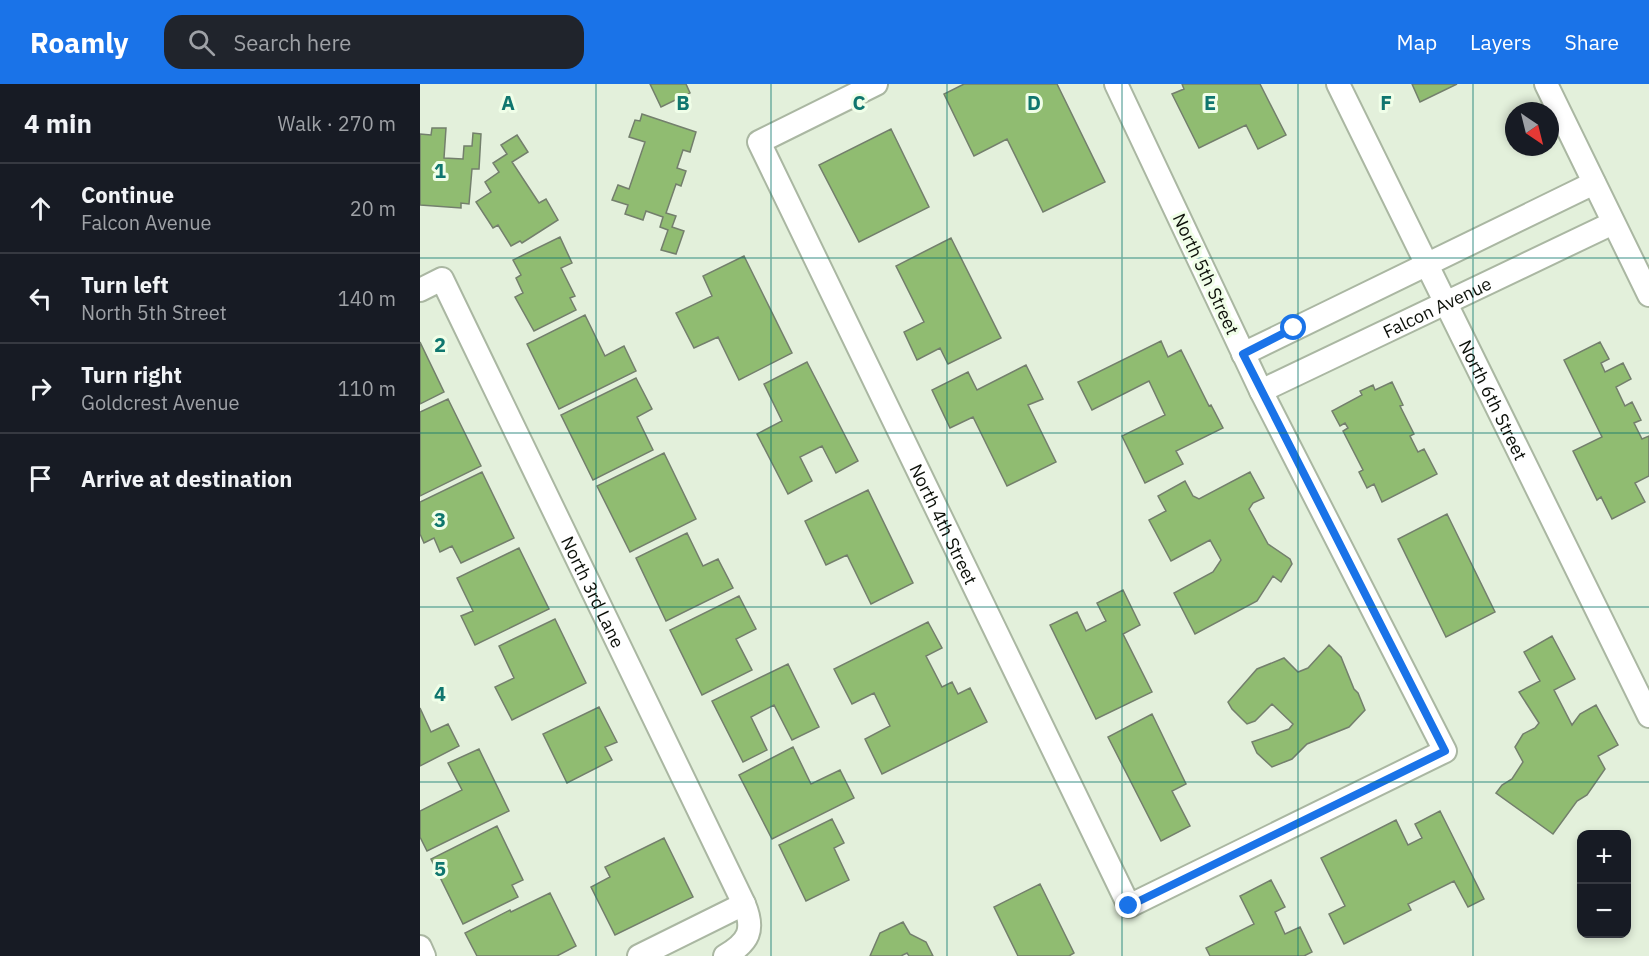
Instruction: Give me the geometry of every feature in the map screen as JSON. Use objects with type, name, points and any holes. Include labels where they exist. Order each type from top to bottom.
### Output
[{"type":"street","name":"North 4th Street","points":[[876,84],[759,142],[1129,906],[1445,751]]},
{"type":"street","name":"North 5th Street","points":[[1116,84],[1261,391],[1445,751]]},
{"type":"street","name":"North 6th Street","points":[[1338,84],[1649,716]]},
{"type":"street","points":[[1546,84],[1649,295]]},
{"type":"street","points":[[1243,354],[1594,183]]},
{"type":"street","name":"Falcon Avenue","points":[[1261,391],[1613,223]]},
{"type":"street","name":"North 3rd Lane","points":[[420,290],[442,279],[744,904],[751,926],[746,939],[737,949],[725,956]]},
{"type":"street","points":[[639,956],[744,904]]},
{"type":"street","points":[[420,947],[424,956]]},
{"type":"building","points":[[650,84],[686,84],[690,93],[661,107]]},
{"type":"building","points":[[964,84],[1057,84],[1105,182],[1043,212],[1007,139],[974,156],[944,94]]},
{"type":"building","points":[[1182,84],[1260,84],[1286,135],[1258,149],[1246,125],[1199,148],[1172,94],[1184,89]]},
{"type":"building","points":[[1412,84],[1457,84],[1420,102]]},
{"type":"building","points":[[642,114],[696,132],[690,152],[683,150],[677,168],[686,171],[681,186],[676,184],[666,213],[676,216],[672,227],[684,231],[676,254],[661,250],[668,230],[660,227],[663,217],[646,211],[643,220],[625,214],[628,205],[612,200],[618,185],[629,189],[645,142],[629,137],[635,120],[640,121]]},
{"type":"building","points":[[432,128],[446,128],[444,158],[463,159],[464,146],[472,146],[473,133],[481,134],[479,169],[472,169],[469,204],[461,203],[461,208],[420,205],[420,134],[431,135]]},
{"type":"building","points":[[891,129],[929,207],[859,242],[819,165]]},
{"type":"building","points":[[517,135],[528,152],[512,162],[539,203],[546,199],[558,220],[522,243],[520,241],[511,246],[498,225],[493,228],[476,202],[491,192],[485,182],[499,172],[493,163],[507,154],[501,145]]},
{"type":"building","points":[[560,237],[572,263],[561,268],[575,296],[570,298],[576,310],[534,331],[515,297],[523,293],[516,278],[521,275],[513,260]]},
{"type":"building","points":[[951,238],[1001,338],[948,364],[940,348],[917,360],[904,332],[924,322],[896,266]]},
{"type":"building","points":[[744,256],[792,353],[739,380],[718,337],[694,348],[676,313],[712,296],[703,276]]},
{"type":"building","points":[[585,315],[605,356],[624,346],[636,371],[559,409],[527,344]]},
{"type":"building","points":[[1161,341],[1168,357],[1181,350],[1209,406],[1211,405],[1223,428],[1176,451],[1183,464],[1145,483],[1122,436],[1165,415],[1149,381],[1092,410],[1078,382]]},
{"type":"building","points":[[420,342],[444,392],[420,404]]},
{"type":"building","points":[[1600,342],[1609,359],[1601,363],[1605,372],[1623,363],[1631,379],[1616,387],[1625,406],[1632,402],[1641,420],[1634,423],[1642,439],[1649,436],[1649,476],[1635,483],[1645,502],[1612,519],[1601,497],[1597,500],[1573,451],[1602,437],[1564,360]]},
{"type":"building","points":[[807,362],[858,461],[836,473],[822,446],[800,457],[812,481],[788,494],[757,434],[782,421],[764,384]]},
{"type":"building","points":[[1026,365],[1043,399],[1028,405],[1056,462],[1007,486],[973,417],[950,428],[932,390],[968,372],[977,390]]},
{"type":"building","points":[[636,378],[652,409],[637,417],[653,450],[593,480],[561,415]]},
{"type":"building","points":[[1392,382],[1403,405],[1400,406],[1414,434],[1410,436],[1418,452],[1424,449],[1437,474],[1382,502],[1374,484],[1367,488],[1359,472],[1363,470],[1343,431],[1348,428],[1345,423],[1340,426],[1332,411],[1362,395],[1360,391],[1373,385],[1375,390]]},
{"type":"building","points":[[448,399],[481,466],[420,496],[420,412]]},
{"type":"building","points":[[664,453],[696,519],[630,552],[597,486]]},
{"type":"building","points":[[482,472],[514,538],[461,563],[452,546],[440,552],[434,538],[424,543],[420,534],[420,502]]},
{"type":"building","points":[[1250,472],[1264,498],[1253,503],[1249,509],[1268,544],[1290,559],[1292,564],[1281,582],[1273,576],[1257,601],[1195,634],[1174,593],[1213,572],[1221,560],[1210,540],[1171,561],[1149,520],[1166,511],[1158,496],[1185,481],[1193,496],[1199,499]]},
{"type":"building","points":[[868,490],[913,583],[871,604],[847,555],[826,565],[805,521]]},
{"type":"building","points":[[1447,514],[1495,612],[1446,637],[1398,539]]},
{"type":"building","points":[[687,533],[703,566],[718,559],[733,588],[666,621],[636,558]]},
{"type":"building","points":[[519,548],[549,609],[475,645],[461,616],[473,611],[457,578]]},
{"type":"building","points":[[1123,590],[1140,625],[1123,634],[1152,692],[1096,719],[1050,625],[1077,612],[1086,631],[1106,621],[1097,603]]},
{"type":"building","points":[[739,596],[756,629],[736,639],[752,670],[702,695],[670,630]]},
{"type":"building","points":[[555,619],[586,683],[512,720],[495,687],[514,678],[499,646]]},
{"type":"building","points":[[928,622],[942,648],[926,656],[942,687],[952,682],[958,694],[970,688],[987,722],[882,774],[865,739],[890,726],[874,693],[852,704],[834,669]]},
{"type":"building","points":[[1552,636],[1575,679],[1554,690],[1572,725],[1580,714],[1596,705],[1618,745],[1598,756],[1605,769],[1587,795],[1577,801],[1553,834],[1496,793],[1502,785],[1512,779],[1523,762],[1515,747],[1523,734],[1535,728],[1539,723],[1519,692],[1540,681],[1524,652]]},
{"type":"building","points":[[1329,645],[1341,657],[1365,710],[1349,727],[1307,744],[1292,759],[1272,767],[1257,753],[1252,742],[1289,729],[1293,724],[1272,704],[1255,721],[1247,724],[1228,702],[1257,669],[1284,658],[1298,672],[1308,668]]},
{"type":"building","points":[[788,664],[819,727],[792,740],[774,705],[751,717],[767,750],[743,762],[712,701]]},
{"type":"building","points":[[599,707],[617,742],[605,747],[612,760],[567,783],[543,734]]},
{"type":"building","points":[[420,708],[431,732],[448,724],[459,746],[420,766]]},
{"type":"building","points":[[1152,714],[1186,784],[1172,791],[1190,826],[1161,841],[1108,737]]},
{"type":"building","points":[[793,747],[811,784],[840,770],[854,798],[772,839],[739,775]]},
{"type":"building","points":[[479,749],[509,811],[427,851],[420,837],[420,811],[462,790],[448,763]]},
{"type":"building","points":[[1440,811],[1484,899],[1468,907],[1454,881],[1408,904],[1411,910],[1344,944],[1329,914],[1345,906],[1321,858],[1396,820],[1408,845],[1422,838],[1415,824]]},
{"type":"building","points":[[832,819],[844,843],[834,848],[849,880],[806,901],[779,845]]},
{"type":"building","points":[[497,826],[523,880],[512,885],[518,897],[463,924],[431,859]]},
{"type":"building","points":[[664,838],[693,897],[615,935],[591,887],[610,877],[605,867]]},
{"type":"building","points":[[1271,880],[1285,907],[1275,912],[1285,934],[1300,927],[1312,952],[1304,956],[1210,956],[1206,948],[1254,924],[1240,896]]},
{"type":"building","points":[[1040,884],[1074,953],[1069,956],[1018,956],[994,907]]},
{"type":"building","points":[[550,893],[576,946],[557,956],[477,956],[465,933]]},
{"type":"building","points":[[903,922],[910,934],[926,942],[933,956],[909,956],[907,953],[901,956],[870,956],[880,933]]},
{"type":"route","points":[[1129,906],[1445,751],[1243,354],[1294,328]]}]
